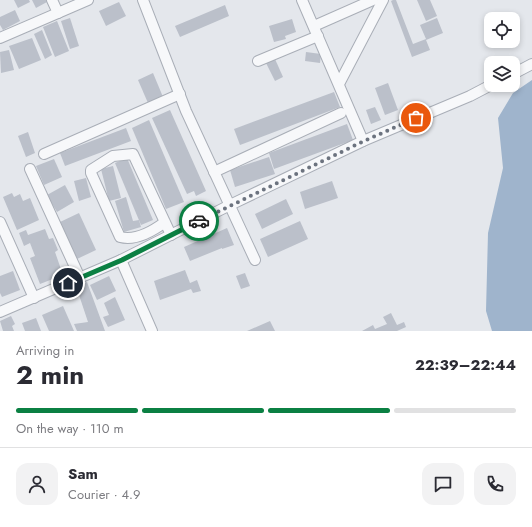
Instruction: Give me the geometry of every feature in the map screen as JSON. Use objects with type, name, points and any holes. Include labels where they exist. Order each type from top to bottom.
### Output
[{"type":"street","points":[[52,0],[58,13]]},
{"type":"street","points":[[0,38],[88,0]]},
{"type":"street","points":[[143,0],[180,94],[255,260]]},
{"type":"street","points":[[302,0],[364,141]]},
{"type":"street","points":[[314,26],[373,0]]},
{"type":"street","points":[[339,84],[383,0]]},
{"type":"street","points":[[258,61],[318,36]]},
{"type":"street","points":[[520,70],[532,64]]},
{"type":"street","points":[[0,312],[122,260],[230,205],[364,141],[484,89]]},
{"type":"street","points":[[44,154],[180,94]]},
{"type":"street","points":[[214,172],[341,113]]},
{"type":"street","points":[[165,222],[139,236],[125,238],[120,237],[91,170],[113,156],[133,154],[172,235]]},
{"type":"street","points":[[30,169],[80,278]]},
{"type":"street","points":[[0,222],[34,298]]},
{"type":"street","points":[[122,260],[152,331]]},
{"type":"water","points":[[532,80],[532,331],[492,331],[486,311],[488,233],[503,168],[498,118],[513,93],[520,92],[520,88]]},
{"type":"building","points":[[14,0],[29,0],[30,2],[18,8]]},
{"type":"building","points":[[32,0],[46,0],[47,2],[36,8]]},
{"type":"building","points":[[396,0],[413,44],[426,39],[420,25],[437,18],[443,33],[426,40],[430,50],[412,57],[391,1]]},
{"type":"building","points":[[417,0],[430,0],[437,16],[426,21]]},
{"type":"building","points":[[119,2],[126,16],[106,26],[99,11]]},
{"type":"building","points":[[225,5],[229,16],[180,37],[175,26]]},
{"type":"building","points":[[15,10],[20,21],[3,30],[0,25],[0,17]]},
{"type":"building","points":[[70,18],[79,46],[70,49],[61,21]]},
{"type":"building","points":[[292,19],[296,32],[285,36],[286,39],[274,42],[269,26]]},
{"type":"building","points":[[57,21],[69,51],[55,57],[43,27]]},
{"type":"building","points":[[42,30],[52,55],[45,59],[34,34]]},
{"type":"building","points":[[32,38],[41,60],[19,69],[9,46]]},
{"type":"building","points":[[9,50],[14,70],[1,73],[0,52]]},
{"type":"building","points":[[306,52],[321,54],[320,63],[305,61]]},
{"type":"building","points":[[275,59],[283,77],[275,81],[266,63]]},
{"type":"building","points":[[153,73],[163,97],[148,103],[138,80]]},
{"type":"building","points":[[388,83],[398,110],[385,115],[375,88]]},
{"type":"building","points":[[334,92],[340,107],[240,145],[234,129]]},
{"type":"building","points":[[375,107],[381,120],[371,124],[366,110]]},
{"type":"building","points":[[170,110],[206,191],[196,196],[194,191],[187,194],[152,118]]},
{"type":"building","points":[[149,120],[184,202],[166,209],[132,128]]},
{"type":"building","points":[[347,124],[353,140],[274,169],[269,153]]},
{"type":"building","points":[[126,128],[131,141],[65,166],[60,153]]},
{"type":"building","points":[[28,132],[35,153],[26,157],[18,136]]},
{"type":"building","points":[[269,157],[275,174],[235,187],[230,170]]},
{"type":"building","points":[[127,158],[153,220],[141,225],[115,163]]},
{"type":"building","points":[[54,159],[62,177],[44,185],[36,166]]},
{"type":"building","points":[[113,166],[121,198],[109,201],[101,169]]},
{"type":"building","points":[[86,178],[91,197],[79,201],[74,181]]},
{"type":"building","points":[[332,181],[338,198],[305,209],[300,192]]},
{"type":"building","points":[[65,185],[74,202],[57,212],[47,195]]},
{"type":"building","points":[[12,193],[14,197],[20,194],[23,201],[30,198],[39,220],[17,230],[3,197]]},
{"type":"building","points":[[126,197],[133,221],[139,220],[141,227],[124,232],[115,201]]},
{"type":"building","points":[[286,199],[293,214],[262,229],[255,214]]},
{"type":"building","points":[[79,213],[96,250],[77,259],[60,222]]},
{"type":"building","points":[[300,221],[308,239],[268,257],[260,239]]},
{"type":"building","points":[[227,228],[234,245],[222,248],[190,261],[184,247]]},
{"type":"building","points":[[45,229],[49,239],[53,238],[58,250],[55,252],[63,275],[40,284],[30,258],[35,256],[30,243],[24,246],[19,233],[26,230],[28,235]]},
{"type":"building","points":[[185,270],[190,283],[197,280],[201,291],[193,293],[191,289],[160,300],[154,281]]},
{"type":"building","points":[[13,271],[20,290],[2,297],[0,293],[0,276]]},
{"type":"building","points":[[245,273],[250,286],[241,289],[236,276]]},
{"type":"building","points":[[109,276],[116,291],[97,300],[90,285]]},
{"type":"building","points":[[87,282],[105,331],[77,331],[74,324],[88,322],[76,286]]},
{"type":"building","points":[[115,297],[125,320],[108,327],[103,317],[109,315],[104,303]]},
{"type":"building","points":[[63,306],[74,331],[49,331],[42,315]]},
{"type":"building","points":[[391,313],[397,325],[404,322],[406,327],[397,331],[362,331],[373,325],[375,329],[387,324],[383,317]]},
{"type":"building","points":[[11,316],[15,324],[12,326],[14,331],[3,331],[0,321]]},
{"type":"building","points":[[36,318],[41,331],[25,331],[22,323]]},
{"type":"building","points":[[270,321],[275,331],[247,331]]},
{"type":"way so far","points":[[199,221],[364,141],[416,118]]},
{"type":"route","points":[[68,283],[122,260],[199,221]]}]
